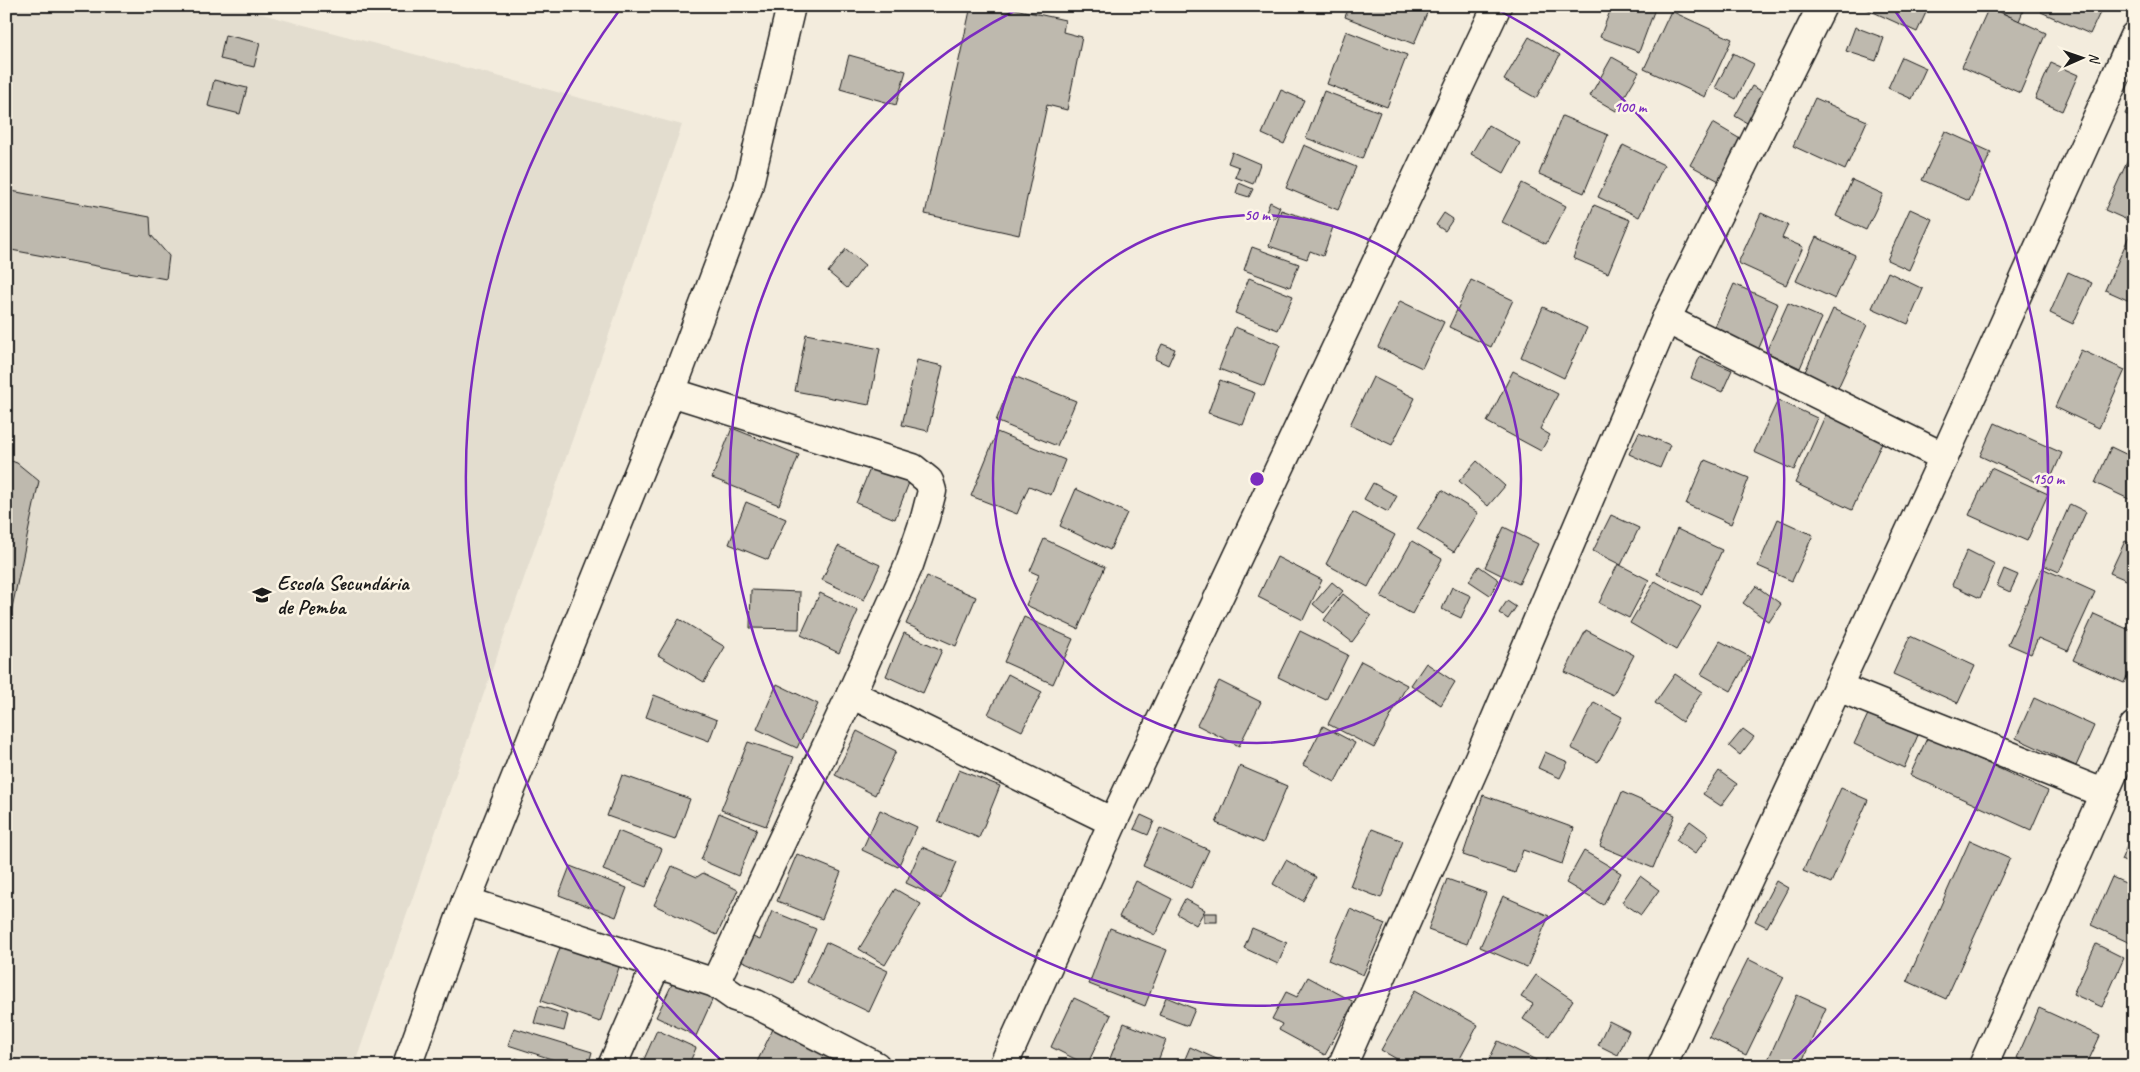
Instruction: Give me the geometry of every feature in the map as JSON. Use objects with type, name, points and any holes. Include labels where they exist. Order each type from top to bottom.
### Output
[{"type":"street","points":[[407,1066],[466,901],[671,392],[748,188],[791,6]]},
{"type":"street","points":[[1342,1066],[1478,760],[1666,318],[1822,6]]},
{"type":"street","points":[[1003,1066],[1113,822],[1491,8]]},
{"type":"street","points":[[1662,1066],[1944,456],[2134,36]]},
{"type":"street","points":[[1666,318],[1944,456]]},
{"type":"street","points":[[671,392],[913,468],[929,481],[932,491],[925,518],[908,565],[851,694],[715,983]]},
{"type":"street","points":[[1838,687],[2103,793]]},
{"type":"street","points":[[851,694],[1113,822]]},
{"type":"street","points":[[1983,1066],[2134,726]]},
{"type":"street","points":[[466,901],[715,983],[735,997],[756,1004],[876,1066]]},
{"type":"street","points":[[612,1066],[657,964]]},
{"type":"shaded area","name":"Escola Secundária de Pemba","points":[[6,6],[232,6],[682,125],[354,1066],[6,1066]]},
{"type":"building","points":[[971,6],[1001,6],[1065,20],[1063,32],[1082,37],[1067,110],[1047,105],[1019,235],[925,214]]},
{"type":"building","points":[[1349,6],[1430,6],[1414,44],[1345,17]]},
{"type":"building","points":[[1612,6],[1656,6],[1639,52],[1600,37]]},
{"type":"building","points":[[1860,6],[1929,6],[1917,32]]},
{"type":"building","points":[[1989,6],[2025,6],[2019,21]]},
{"type":"building","points":[[2044,6],[2103,6],[2090,34],[2041,12]]},
{"type":"building","points":[[1989,7],[2046,33],[2020,93],[1962,67]]},
{"type":"building","points":[[1671,11],[1732,39],[1705,97],[1644,69]]},
{"type":"building","points":[[1855,27],[1884,38],[1876,61],[1846,51]]},
{"type":"building","points":[[1346,31],[1407,55],[1387,107],[1327,84]]},
{"type":"building","points":[[225,35],[260,43],[254,67],[220,59]]},
{"type":"building","points":[[1529,37],[1560,55],[1536,98],[1504,80]]},
{"type":"building","points":[[1733,53],[1754,64],[1736,99],[1715,88]]},
{"type":"building","points":[[849,55],[906,71],[896,105],[840,89]]},
{"type":"building","points":[[1612,57],[1639,72],[1616,111],[1590,96]]},
{"type":"building","points":[[1902,57],[1926,68],[1912,99],[1888,88]]},
{"type":"building","points":[[2051,63],[2078,75],[2062,111],[2035,99]]},
{"type":"building","points":[[214,80],[247,88],[240,114],[208,106]]},
{"type":"building","points":[[1752,86],[1771,96],[1754,127],[1735,116]]},
{"type":"building","points":[[1281,90],[1304,100],[1284,144],[1262,134]]},
{"type":"building","points":[[1324,91],[1380,112],[1362,159],[1306,138]]},
{"type":"building","points":[[2134,95],[2134,118],[2125,114]]},
{"type":"building","points":[[1815,98],[1867,121],[1845,170],[1793,146]]},
{"type":"building","points":[[1562,116],[1608,135],[1584,193],[1539,174]]},
{"type":"building","points":[[1713,123],[1742,140],[1719,181],[1690,165]]},
{"type":"building","points":[[1488,125],[1520,143],[1504,173],[1471,154]]},
{"type":"building","points":[[1945,131],[1991,152],[1969,201],[1922,180]]},
{"type":"building","points":[[1304,145],[1356,167],[1338,210],[1286,188]]},
{"type":"building","points":[[1623,145],[1664,165],[1639,217],[1598,197]]},
{"type":"building","points":[[1232,152],[1260,164],[1253,184],[1235,177],[1239,167],[1228,163]]},
{"type":"building","points":[[2128,160],[2134,163],[2134,223],[2105,210]]},
{"type":"building","points":[[1852,180],[1883,194],[1866,230],[1836,216]]},
{"type":"building","points":[[1239,183],[1253,189],[1249,197],[1236,193]]},
{"type":"building","points":[[1522,183],[1566,206],[1546,244],[1502,222]]},
{"type":"building","points":[[6,190],[150,217],[151,235],[169,256],[166,279],[6,249]]},
{"type":"building","points":[[1270,202],[1280,207],[1275,219],[1265,215]]},
{"type":"building","points":[[1594,205],[1630,220],[1608,273],[1573,258]]},
{"type":"building","points":[[1910,209],[1932,219],[1909,270],[1887,260]]},
{"type":"building","points":[[1281,210],[1333,227],[1323,256],[1310,251],[1307,259],[1269,246]]},
{"type":"building","points":[[1444,213],[1453,219],[1445,231],[1436,225]]},
{"type":"building","points":[[1761,213],[1788,225],[1782,238],[1803,247],[1786,285],[1738,263]]},
{"type":"building","points":[[2131,232],[2134,233],[2134,303],[2105,290]]},
{"type":"building","points":[[1816,237],[1855,255],[1835,299],[1796,281]]},
{"type":"building","points":[[1252,247],[1299,264],[1290,287],[1244,270]]},
{"type":"building","points":[[846,249],[865,265],[847,288],[828,272]]},
{"type":"building","points":[[1888,272],[1923,289],[1908,324],[1872,308]]},
{"type":"building","points":[[2068,272],[2092,283],[2073,324],[2050,313]]},
{"type":"building","points":[[1249,278],[1293,296],[1278,330],[1235,313]]},
{"type":"building","points":[[1471,280],[1513,300],[1491,347],[1449,327]]},
{"type":"building","points":[[1734,284],[1778,304],[1758,350],[1713,331]]},
{"type":"building","points":[[1400,301],[1444,322],[1422,368],[1378,347]]},
{"type":"building","points":[[1788,303],[1822,318],[1800,368],[1766,352]]},
{"type":"building","points":[[1543,307],[1587,328],[1564,378],[1521,357]]},
{"type":"building","points":[[1833,309],[1867,325],[1837,390],[1804,374]]},
{"type":"building","points":[[1235,327],[1280,345],[1264,386],[1219,369]]},
{"type":"building","points":[[806,334],[880,349],[869,405],[795,391]]},
{"type":"building","points":[[1162,344],[1175,349],[1168,365],[1155,359]]},
{"type":"building","points":[[2081,350],[2125,370],[2099,428],[2055,407]]},
{"type":"building","points":[[1700,356],[1732,370],[1722,392],[1691,378]]},
{"type":"building","points":[[917,360],[943,366],[928,431],[902,425]]},
{"type":"building","points":[[1513,371],[1558,394],[1540,429],[1550,435],[1541,451],[1487,422]]},
{"type":"building","points":[[1014,376],[1076,401],[1057,446],[996,421]]},
{"type":"building","points":[[1373,377],[1415,398],[1392,445],[1350,425]]},
{"type":"building","points":[[1220,380],[1255,393],[1243,425],[1208,413]]},
{"type":"building","points":[[1778,400],[1817,418],[1794,470],[1754,452]]},
{"type":"building","points":[[1826,414],[1883,440],[1852,510],[1795,483]]},
{"type":"building","points":[[1995,423],[2062,453],[2047,487],[1980,456]]},
{"type":"building","points":[[732,428],[799,455],[779,505],[712,478]]},
{"type":"building","points":[[997,432],[1065,460],[1051,495],[1029,486],[1017,514],[971,496]]},
{"type":"building","points":[[1639,432],[1670,445],[1660,468],[1629,454]]},
{"type":"building","points":[[2111,447],[2134,458],[2133,501],[2095,483]]},
{"type":"building","points":[[6,459],[17,463],[39,481],[6,636]]},
{"type":"building","points":[[1705,460],[1749,478],[1731,524],[1686,504]]},
{"type":"building","points":[[1477,461],[1505,486],[1488,506],[1459,481]]},
{"type":"building","points":[[872,464],[910,480],[895,519],[856,503]]},
{"type":"building","points":[[1991,468],[2048,494],[2027,541],[1969,515]]},
{"type":"building","points":[[1373,483],[1397,496],[1388,512],[1364,499]]},
{"type":"building","points":[[1076,489],[1127,513],[1110,550],[1060,526]]},
{"type":"building","points":[[1442,490],[1478,513],[1454,552],[1417,529]]},
{"type":"building","points":[[746,502],[786,519],[768,560],[729,544]]},
{"type":"building","points":[[2070,504],[2086,512],[2059,572],[2043,565]]},
{"type":"building","points":[[1353,512],[1395,535],[1368,587],[1326,564]]},
{"type":"building","points":[[1611,515],[1639,528],[1621,565],[1593,551]]},
{"type":"building","points":[[1778,519],[1813,535],[1792,581],[1758,566]]},
{"type":"building","points":[[1504,527],[1538,544],[1519,584],[1485,567]]},
{"type":"building","points":[[1677,529],[1722,550],[1702,594],[1657,574]]},
{"type":"building","points":[[1044,539],[1105,567],[1078,629],[1026,605],[1039,575],[1030,571]]},
{"type":"building","points":[[1412,541],[1442,559],[1412,614],[1381,597]]},
{"type":"building","points":[[2125,541],[2134,545],[2134,577],[2131,582],[2110,573]]},
{"type":"building","points":[[838,546],[880,565],[864,600],[822,580]]},
{"type":"building","points":[[1967,550],[1995,564],[1980,598],[1952,585]]},
{"type":"building","points":[[1277,557],[1322,580],[1303,620],[1258,597]]},
{"type":"building","points":[[1618,564],[1649,580],[1629,618],[1599,603]]},
{"type":"building","points":[[1479,566],[1499,580],[1490,595],[1469,581]]},
{"type":"building","points":[[2042,568],[2095,592],[2068,651],[2038,638],[2031,654],[2008,644]]},
{"type":"building","points":[[2004,569],[2018,575],[2010,592],[1997,586]]},
{"type":"building","points":[[927,576],[976,597],[956,646],[906,624]]},
{"type":"building","points":[[1655,581],[1701,607],[1676,650],[1630,623]]},
{"type":"building","points":[[1332,582],[1343,591],[1324,613],[1313,604]]},
{"type":"building","points":[[1756,586],[1781,604],[1769,622],[1743,603]]},
{"type":"building","points":[[1452,587],[1471,596],[1461,618],[1442,609]]},
{"type":"building","points":[[751,590],[800,592],[799,629],[750,628]]},
{"type":"building","points":[[820,593],[858,611],[839,653],[801,635]]},
{"type":"building","points":[[1343,594],[1371,616],[1352,642],[1324,620]]},
{"type":"building","points":[[1507,601],[1516,607],[1508,619],[1499,613]]},
{"type":"building","points":[[2094,614],[2134,632],[2134,661],[2124,683],[2073,660]]},
{"type":"building","points":[[1024,617],[1073,639],[1053,684],[1004,662]]},
{"type":"building","points":[[679,619],[725,647],[704,682],[658,655]]},
{"type":"building","points":[[1586,630],[1634,655],[1613,695],[1565,672]]},
{"type":"building","points":[[1300,631],[1348,655],[1326,700],[1278,677]]},
{"type":"building","points":[[904,633],[942,650],[923,693],[886,676]]},
{"type":"building","points":[[1910,636],[1975,666],[1958,703],[1893,674]]},
{"type":"building","points":[[1720,641],[1750,657],[1731,691],[1701,674]]},
{"type":"building","points":[[1361,661],[1407,685],[1374,748],[1328,724]]},
{"type":"building","points":[[1426,663],[1455,682],[1441,705],[1411,685]]},
{"type":"building","points":[[1008,674],[1042,692],[1022,731],[988,714]]},
{"type":"building","points":[[1675,674],[1702,692],[1682,722],[1655,703]]},
{"type":"building","points":[[1219,681],[1261,702],[1239,746],[1197,725]]},
{"type":"building","points":[[777,684],[818,704],[797,748],[757,729]]},
{"type":"building","points":[[654,695],[717,720],[709,741],[646,717]]},
{"type":"building","points":[[2034,698],[2094,726],[2076,766],[2016,738]]},
{"type":"building","points":[[1594,702],[1622,717],[1598,762],[1571,748]]},
{"type":"building","points":[[1869,712],[1918,735],[1904,768],[1854,744]]},
{"type":"building","points":[[1323,726],[1355,743],[1335,782],[1303,765]]},
{"type":"building","points":[[1743,729],[1754,737],[1740,755],[1729,746]]},
{"type":"building","points":[[857,731],[896,751],[875,795],[835,775]]},
{"type":"building","points":[[1928,736],[2048,791],[2031,830],[1910,775]]},
{"type":"building","points":[[748,742],[794,757],[766,826],[721,810]]},
{"type":"building","points":[[1545,752],[1568,762],[1560,778],[1538,768]]},
{"type":"building","points":[[1240,766],[1287,786],[1263,843],[1216,823]]},
{"type":"building","points":[[959,770],[1000,786],[979,838],[938,821]]},
{"type":"building","points":[[1719,771],[1737,784],[1721,806],[1703,794]]},
{"type":"building","points":[[622,775],[690,799],[675,840],[607,816]]},
{"type":"building","points":[[1841,788],[1868,800],[1831,883],[1803,871]]},
{"type":"building","points":[[1622,792],[1675,815],[1653,868],[1600,846]]},
{"type":"building","points":[[1483,795],[1574,828],[1562,864],[1523,850],[1515,873],[1463,855]]},
{"type":"building","points":[[880,810],[917,827],[898,867],[862,850]]},
{"type":"building","points":[[719,813],[757,829],[738,876],[701,860]]},
{"type":"building","points":[[1141,815],[1154,821],[1148,835],[1134,829]]},
{"type":"building","points":[[1690,821],[1709,835],[1695,854],[1676,840]]},
{"type":"building","points":[[1160,828],[1209,850],[1191,888],[1143,866]]},
{"type":"building","points":[[1372,829],[1403,841],[1381,898],[1350,886]]},
{"type":"building","points":[[2134,830],[2134,866],[2121,860]]},
{"type":"building","points":[[618,831],[662,849],[646,887],[603,870]]},
{"type":"building","points":[[1970,840],[2010,858],[1946,999],[1907,981]]},
{"type":"building","points":[[922,847],[957,862],[941,899],[906,883]]},
{"type":"building","points":[[1584,851],[1621,873],[1603,905],[1566,883]]},
{"type":"building","points":[[797,854],[841,872],[822,919],[777,901]]},
{"type":"building","points":[[1286,860],[1316,877],[1303,901],[1273,884]]},
{"type":"building","points":[[570,866],[627,888],[616,917],[559,895]]},
{"type":"building","points":[[672,866],[697,877],[703,873],[738,890],[717,935],[654,905]]},
{"type":"building","points":[[1640,876],[1659,890],[1641,915],[1622,902]]},
{"type":"building","points":[[2112,877],[2134,887],[2134,936],[2130,943],[2091,925]]},
{"type":"building","points":[[1447,879],[1486,893],[1467,944],[1428,930]]},
{"type":"building","points":[[1136,881],[1172,899],[1155,935],[1119,917]]},
{"type":"building","points":[[1776,881],[1788,888],[1767,927],[1755,921]]},
{"type":"building","points":[[895,889],[921,904],[885,965],[859,949]]},
{"type":"building","points":[[1503,896],[1549,916],[1527,967],[1480,947]]},
{"type":"building","points":[[1185,899],[1205,910],[1196,925],[1177,914]]},
{"type":"building","points":[[1350,909],[1385,924],[1363,975],[1328,960]]},
{"type":"building","points":[[772,911],[816,929],[793,983],[738,959],[748,935],[760,940]]},
{"type":"building","points":[[1204,913],[1217,913],[1217,922],[1204,922]]},
{"type":"building","points":[[1110,928],[1167,950],[1145,1006],[1089,984]]},
{"type":"building","points":[[1252,928],[1287,943],[1278,964],[1244,948]]},
{"type":"building","points":[[563,939],[622,959],[600,1022],[541,1001]]},
{"type":"building","points":[[826,942],[888,971],[869,1012],[807,982]]},
{"type":"building","points":[[2096,944],[2124,958],[2102,1007],[2073,994]]},
{"type":"building","points":[[1748,959],[1784,977],[1746,1055],[1709,1037]]},
{"type":"building","points":[[1536,975],[1573,1000],[1549,1036],[1523,1019],[1533,1004],[1521,997]]},
{"type":"building","points":[[1308,977],[1354,1002],[1325,1055],[1279,1030],[1282,1024],[1272,1019],[1286,992],[1297,997]]},
{"type":"building","points":[[675,978],[714,996],[696,1036],[656,1017]]},
{"type":"building","points":[[1415,990],[1478,1025],[1456,1066],[1409,1066],[1381,1050]]},
{"type":"building","points":[[1797,995],[1826,1008],[1800,1066],[1775,1066],[1767,1062]]},
{"type":"building","points":[[1166,997],[1195,1009],[1188,1026],[1159,1015]]},
{"type":"building","points":[[1074,998],[1111,1015],[1087,1065],[1051,1047]]},
{"type":"building","points":[[539,1006],[568,1015],[564,1031],[534,1023]]},
{"type":"building","points":[[2039,1008],[2100,1036],[2086,1066],[2034,1066],[2017,1058]]},
{"type":"building","points":[[1609,1021],[1629,1031],[1618,1055],[1598,1045]]},
{"type":"building","points":[[1124,1023],[1166,1040],[1156,1066],[1107,1066]]},
{"type":"building","points":[[774,1027],[844,1061],[841,1066],[760,1066],[756,1064]]},
{"type":"building","points":[[514,1028],[592,1052],[588,1066],[573,1066],[508,1045]]},
{"type":"building","points":[[657,1030],[696,1048],[688,1066],[641,1066]]},
{"type":"building","points":[[1498,1041],[1536,1060],[1533,1066],[1486,1066]]},
{"type":"building","points":[[1190,1047],[1232,1066],[1182,1066]]},
{"type":"building","points":[[516,1058],[538,1066],[513,1066]]},
{"type":"building","points":[[1546,1059],[1559,1066],[1543,1066]]},
{"type":"place","name":"Escola Secundária de Pemba","points":[[262,595]]}]
